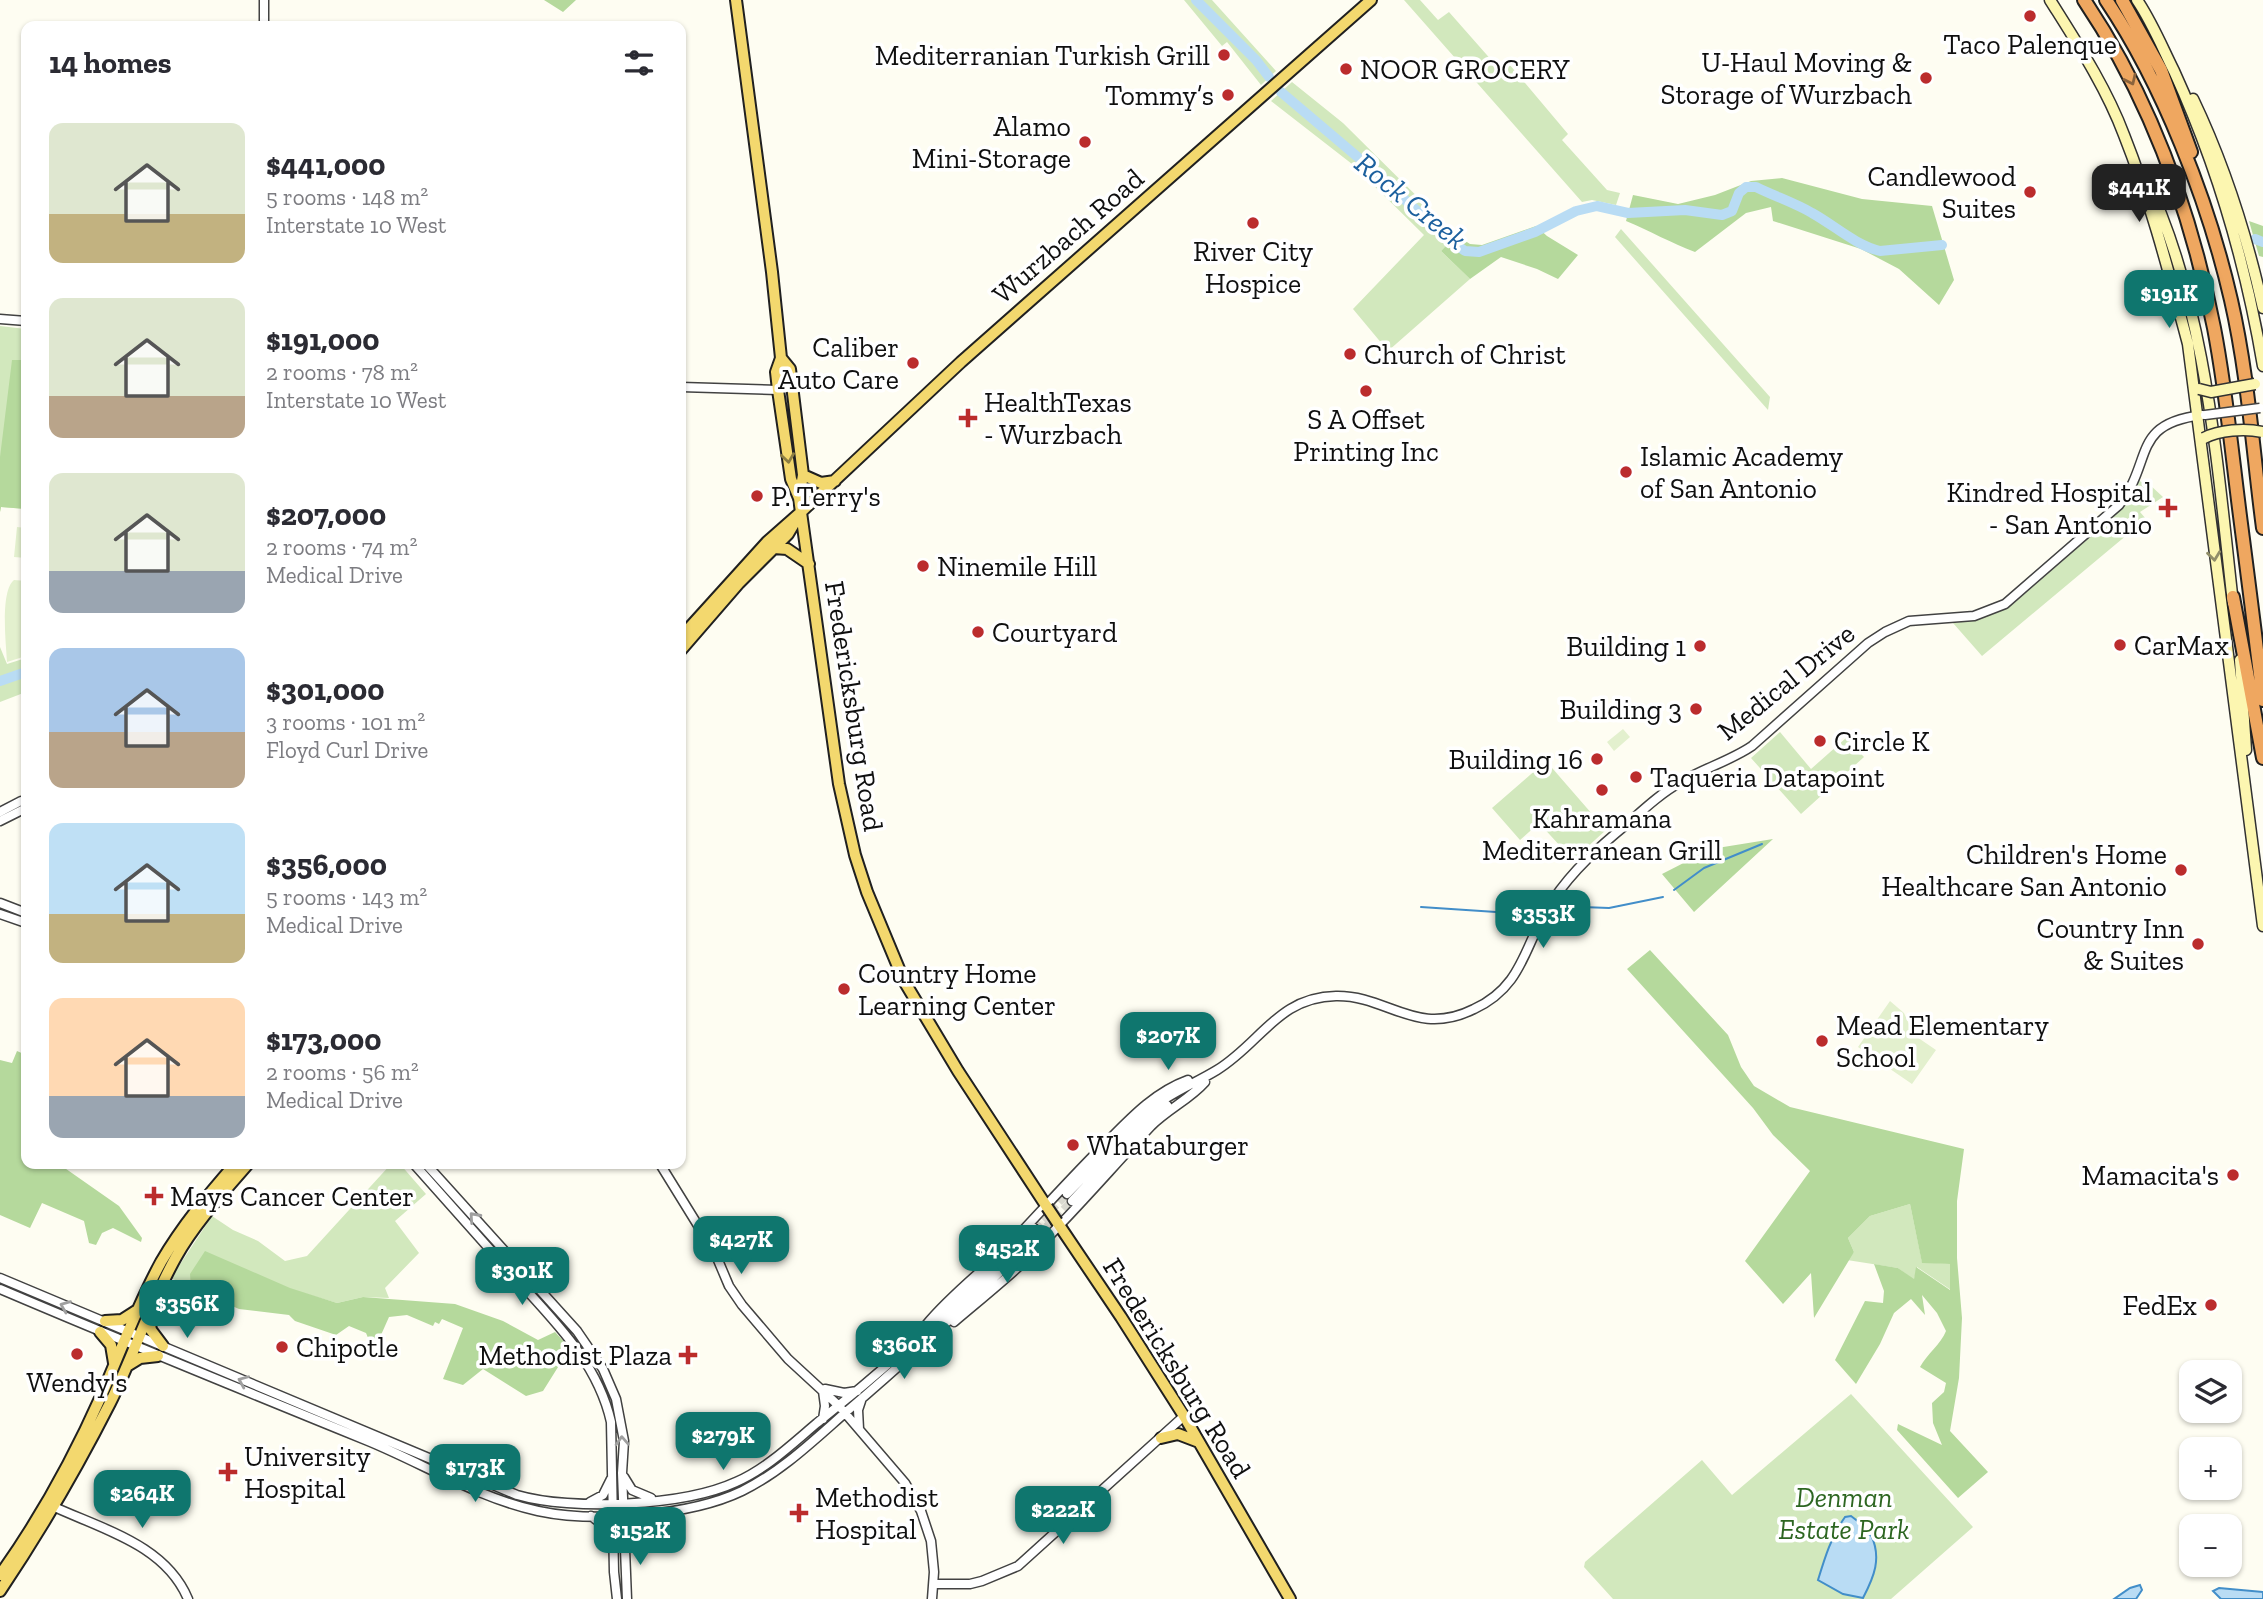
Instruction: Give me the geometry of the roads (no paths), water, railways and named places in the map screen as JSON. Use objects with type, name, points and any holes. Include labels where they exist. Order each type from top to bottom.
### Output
[{"type":"highway","points":[[2084,0],[2124,66],[2145,110],[2166,159],[2198,259],[2214,327],[2223,383],[2263,700]]},
{"type":"highway","points":[[2106,0],[2150,77],[2184,153],[2206,214],[2231,303],[2244,378],[2263,528]]},
{"type":"highway","points":[[2123,0],[2161,70],[2175,104],[2199,173],[2206,214]]},
{"type":"highway","points":[[2233,597],[2263,758]]},
{"type":"main road","name":"Fredericksburg Road","points":[[736,0],[772,272],[781,358],[776,372],[791,479],[802,512],[839,784],[855,855],[867,892],[904,981],[958,1071],[1184,1416],[1290,1599]]},
{"type":"main road","name":"Wurzbach Road","points":[[686,631],[754,554],[961,362],[1371,0]]},
{"type":"main road","points":[[2050,0],[2094,70],[2156,200],[2193,318],[2214,445],[2233,597],[2245,725],[2247,798]]},
{"type":"main road","points":[[2137,0],[2162,39],[2206,126],[2234,201],[2263,308]]},
{"type":"main road","points":[[2147,16],[2189,103],[2224,203],[2248,285],[2263,369],[2255,384],[2211,392],[2199,389],[2192,377]]},
{"type":"main road","points":[[2124,133],[2165,259],[2188,344],[2201,415],[2202,443],[2263,926]]},
{"type":"main road","name":"Fredericksburg Road","points":[[781,358],[790,369],[803,475],[799,498]]},
{"type":"main road","points":[[778,390],[794,402]]},
{"type":"main road","points":[[2202,443],[2218,433],[2241,430],[2263,433]]},
{"type":"main road","points":[[803,475],[816,482],[835,481]]},
{"type":"main road","name":"Wurzbach Road","points":[[686,644],[739,583],[789,533],[802,512]]},
{"type":"main road","points":[[774,548],[787,549],[809,564]]},
{"type":"main road","points":[[0,1575],[76,1469],[127,1366],[138,1310],[160,1264],[181,1230],[231,1169]]},
{"type":"main road","points":[[0,1591],[50,1505],[114,1366],[149,1315],[176,1257],[188,1238],[244,1169]]},
{"type":"main road","points":[[114,1366],[111,1345],[102,1326],[122,1320],[138,1310]]},
{"type":"main road","points":[[127,1366],[139,1358],[160,1351],[151,1330],[149,1315]]},
{"type":"main road","points":[[1161,1438],[1178,1434],[1199,1442]]},
{"type":"street","points":[[264,0],[264,21]]},
{"type":"street","points":[[0,319],[21,321]]},
{"type":"street","points":[[686,387],[778,390]]},
{"type":"street","name":"Medical Drive","points":[[1218,1070],[1163,1098],[1149,1110],[1069,1198],[1149,1119],[1205,1082],[1276,1017],[1292,1007],[1311,999],[1333,996],[1360,998],[1401,1014],[1433,1019],[1465,1013],[1491,1000],[1523,963],[1540,921],[1572,874],[1662,794],[1752,746],[1868,643],[1885,632],[1909,621],[1983,614],[2014,598],[2119,505],[2132,486],[2146,446],[2156,432],[2170,422],[2201,415],[2261,408]]},
{"type":"street","points":[[0,812],[21,802]]},
{"type":"street","points":[[0,821],[21,810]]},
{"type":"street","points":[[0,903],[21,911]]},
{"type":"street","points":[[0,914],[21,921]]},
{"type":"street","points":[[915,1339],[938,1310],[1015,1238],[1146,1104],[1177,1084],[1218,1070]]},
{"type":"street","points":[[160,1351],[517,1495],[542,1501],[618,1504],[696,1495],[738,1482],[776,1457],[926,1343],[1015,1270],[1151,1126],[1196,1093],[1205,1082]]},
{"type":"street","points":[[418,1169],[568,1336],[589,1366],[607,1402],[618,1473],[618,1504],[624,1537],[627,1599]]},
{"type":"street","points":[[430,1169],[576,1331],[598,1361],[616,1399],[624,1441],[618,1473],[606,1491],[587,1504]]},
{"type":"street","points":[[663,1169],[715,1253],[729,1286],[742,1306],[787,1358],[842,1409],[905,1483],[921,1511],[931,1541],[934,1584],[932,1599]]},
{"type":"street","points":[[859,1429],[860,1395],[915,1339],[1036,1232],[926,1343]]},
{"type":"street","points":[[0,1279],[513,1504],[539,1511],[592,1516],[649,1514],[678,1510],[743,1491],[782,1465],[831,1426],[842,1409]]},
{"type":"street","points":[[0,1289],[102,1326]]},
{"type":"street","points":[[589,1366],[598,1361]]},
{"type":"street","points":[[822,1388],[860,1395]]},
{"type":"street","points":[[822,1388],[825,1406],[823,1419]]},
{"type":"street","points":[[934,1584],[970,1584],[1017,1566],[1184,1416]]},
{"type":"street","points":[[831,1426],[844,1424],[859,1429]]},
{"type":"street","points":[[618,1473],[632,1490],[657,1500]]},
{"type":"street","points":[[50,1505],[141,1546],[158,1557],[173,1572],[188,1599]]},
{"type":"street","points":[[624,1537],[634,1522],[649,1514]]},
{"type":"street","points":[[592,1516],[606,1527],[614,1538]]},
{"type":"street","points":[[617,1599],[614,1538],[619,1516]]},
{"type":"water","points":[[1851,1516],[1864,1526],[1866,1534],[1871,1535],[1876,1552],[1873,1575],[1863,1598],[1843,1594],[1818,1580],[1836,1532],[1845,1517]]},
{"type":"water","points":[[2140,1585],[2142,1590],[2136,1599],[2114,1599],[2130,1588]]},
{"type":"water","points":[[2219,1588],[2263,1592],[2263,1599],[2221,1599],[2213,1591]]},
{"type":"waterway","name":"Rock Creek","points":[[1196,0],[1256,60],[1269,77]]},
{"type":"waterway","name":"Rock Creek","points":[[1281,92],[1373,170],[1445,237],[1465,251],[1479,252],[1535,232],[1576,211],[1597,206],[1628,213],[1685,210],[1722,215],[1732,211],[1739,193],[1746,187],[1756,187],[1799,206],[1853,240],[1880,251],[1942,245]]},
{"type":"waterway","name":"Rock Creek","points":[[2255,239],[2263,242]]},
{"type":"waterway","points":[[0,681],[21,674]]},
{"type":"waterway","points":[[1674,890],[1704,868],[1762,844]]},
{"type":"waterway","points":[[1555,906],[1609,908],[1663,897]]},
{"type":"waterway","points":[[1421,907],[1496,912],[1537,907]]},
{"type":"tunnel","points":[[1034,1228],[1067,1194]]},
{"type":"tunnel","points":[[1038,1235],[1072,1201]]},
{"type":"place","name":"Taco Palenque","points":[[2030,16]]},
{"type":"place","name":"Mediterranian Turkish Grill","points":[[1224,55]]},
{"type":"place","name":"NOOR GROCERY","points":[[1346,69]]},
{"type":"place","name":"U-Haul Moving & Storage of Wurzbach","points":[[1926,78]]},
{"type":"place","name":"Tommy’s","points":[[1228,95]]},
{"type":"place","name":"Alamo Mini-Storage","points":[[1085,142]]},
{"type":"place","name":"Candlewood Suites","points":[[2030,192]]},
{"type":"place","name":"River City Hospice","points":[[1253,223]]},
{"type":"place","name":"Church of Christ","points":[[1350,354]]},
{"type":"place","name":"Caliber Auto Care","points":[[913,363]]},
{"type":"place","name":"S A Offset Printing Inc","points":[[1366,391]]},
{"type":"place","name":"HealthTexas - Wurzbach","points":[[968,418]]},
{"type":"place","name":"Islamic Academy of San Antonio","points":[[1626,472]]},
{"type":"place","name":"P. Terry's","points":[[757,496]]},
{"type":"place","name":"Kindred Hospital - San Antonio","points":[[2168,508]]},
{"type":"place","name":"Ninemile Hill","points":[[923,566]]},
{"type":"place","name":"Courtyard","points":[[978,632]]},
{"type":"place","name":"CarMax","points":[[2120,645]]},
{"type":"place","name":"Building 1","points":[[1700,646]]},
{"type":"place","name":"Building 3","points":[[1696,709]]},
{"type":"place","name":"Circle K","points":[[1820,741]]},
{"type":"place","name":"Building 16","points":[[1597,759]]},
{"type":"place","name":"Taqueria Datapoint","points":[[1636,777]]},
{"type":"place","name":"Kahramana Mediterranean Grill","points":[[1602,790]]},
{"type":"place","name":"Children's Home Healthcare San Antonio","points":[[2181,870]]},
{"type":"place","name":"Country Inn & Suites","points":[[2198,944]]},
{"type":"place","name":"Country Home Learning Center","points":[[844,989]]},
{"type":"place","name":"Mead Elementary School","points":[[1822,1041]]},
{"type":"place","name":"Whataburger","points":[[1073,1145]]},
{"type":"place","name":"Mamacita's","points":[[2233,1175]]},
{"type":"place","name":"Mays Cancer Center","points":[[154,1196]]},
{"type":"place","name":"FedEx","points":[[2211,1305]]},
{"type":"place","name":"Chipotle","points":[[282,1347]]},
{"type":"place","name":"Wendy's","points":[[77,1354]]},
{"type":"place","name":"Methodist Plaza","points":[[688,1355]]},
{"type":"place","name":"University Hospital","points":[[228,1472]]},
{"type":"place","name":"Methodist Hospital","points":[[799,1513]]},
{"type":"park label","name":"Denman Estate Park","points":[[1844,1513]]}]
